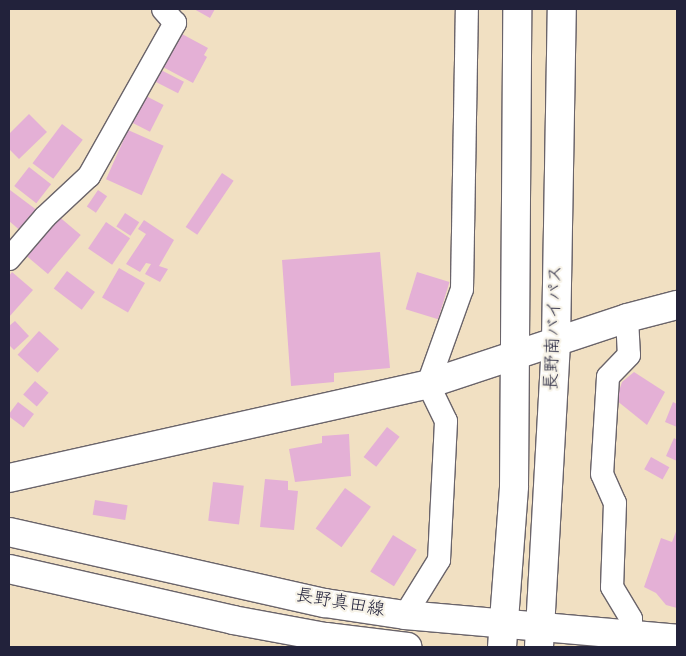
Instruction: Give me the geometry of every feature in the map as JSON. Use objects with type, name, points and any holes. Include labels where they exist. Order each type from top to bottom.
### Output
[{"type":"main road","points":[[503,635],[514,486],[517,9]]},
{"type":"main road","name":"長野南バイパス","points":[[539,636],[556,341],[562,9]]},
{"type":"main road","points":[[9,478],[428,384],[627,318],[677,305]]},
{"type":"main road","name":"長野真田線","points":[[9,532],[248,587],[405,615],[503,635],[631,636],[677,639]]},
{"type":"main road","name":"長野真田線","points":[[9,569],[233,620],[326,637],[408,647]]},
{"type":"street","points":[[9,259],[45,217],[89,176],[176,23],[163,9]]},
{"type":"street","points":[[405,615],[439,560],[446,421],[428,384],[462,289],[467,9]]},
{"type":"street","points":[[627,318],[629,355],[608,377],[602,474],[615,503],[612,586],[631,619],[631,636]]},
{"type":"building","points":[[194,9],[215,9],[210,18]]},
{"type":"building","points":[[182,34],[208,48],[204,55],[207,57],[193,83],[161,66],[177,37],[180,38]]},
{"type":"building","points":[[159,69],[184,82],[178,93],[153,81]]},
{"type":"building","points":[[144,95],[164,105],[150,132],[130,122]]},
{"type":"building","points":[[29,114],[47,132],[19,159],[9,149],[9,134]]},
{"type":"building","points":[[62,124],[83,140],[53,179],[33,163]]},
{"type":"building","points":[[128,130],[164,146],[142,195],[106,179]]},
{"type":"building","points":[[29,167],[51,184],[36,203],[14,186]]},
{"type":"building","points":[[222,173],[234,181],[197,235],[186,227]]},
{"type":"building","points":[[10,190],[38,211],[22,232],[9,221]]},
{"type":"building","points":[[98,190],[107,196],[96,213],[87,207]]},
{"type":"building","points":[[125,213],[139,222],[131,236],[116,226]]},
{"type":"building","points":[[57,215],[81,235],[48,274],[24,254]]},
{"type":"building","points":[[144,220],[174,240],[159,266],[168,269],[160,282],[145,274],[151,264],[146,263],[140,272],[126,264],[146,234],[138,229]]},
{"type":"building","points":[[106,222],[130,238],[112,265],[88,249]]},
{"type":"building","points":[[380,252],[390,368],[334,373],[334,382],[291,386],[282,260]]},
{"type":"building","points":[[119,268],[145,283],[128,312],[102,297]]},
{"type":"building","points":[[67,271],[95,292],[82,310],[54,289]]},
{"type":"building","points":[[12,272],[33,290],[9,317],[9,276]]},
{"type":"building","points":[[417,272],[450,282],[438,319],[406,309]]},
{"type":"building","points":[[15,321],[29,336],[14,350],[9,345],[9,326]]},
{"type":"building","points":[[39,331],[59,349],[38,373],[18,355]]},
{"type":"building","points":[[634,372],[665,392],[647,425],[616,400],[622,382]]},
{"type":"building","points":[[35,381],[49,393],[37,406],[23,395]]},
{"type":"building","points":[[18,402],[34,414],[24,428],[9,417]]},
{"type":"building","points":[[673,402],[677,404],[677,427],[665,422]]},
{"type":"building","points":[[387,427],[400,437],[376,467],[364,457]]},
{"type":"building","points":[[349,434],[351,476],[295,482],[289,449],[322,443],[322,436]]},
{"type":"building","points":[[674,438],[677,440],[677,461],[666,456]]},
{"type":"building","points":[[651,457],[669,467],[663,479],[644,469]]},
{"type":"building","points":[[265,479],[288,481],[288,490],[298,491],[294,530],[260,527]]},
{"type":"building","points":[[213,482],[244,486],[239,524],[208,521]]},
{"type":"building","points":[[345,488],[371,507],[341,547],[316,528]]},
{"type":"building","points":[[95,500],[128,505],[125,520],[93,515]]},
{"type":"building","points":[[677,529],[677,608],[666,605],[656,593],[644,587],[661,538],[672,542]]},
{"type":"building","points":[[393,535],[417,550],[394,586],[370,571]]}]
